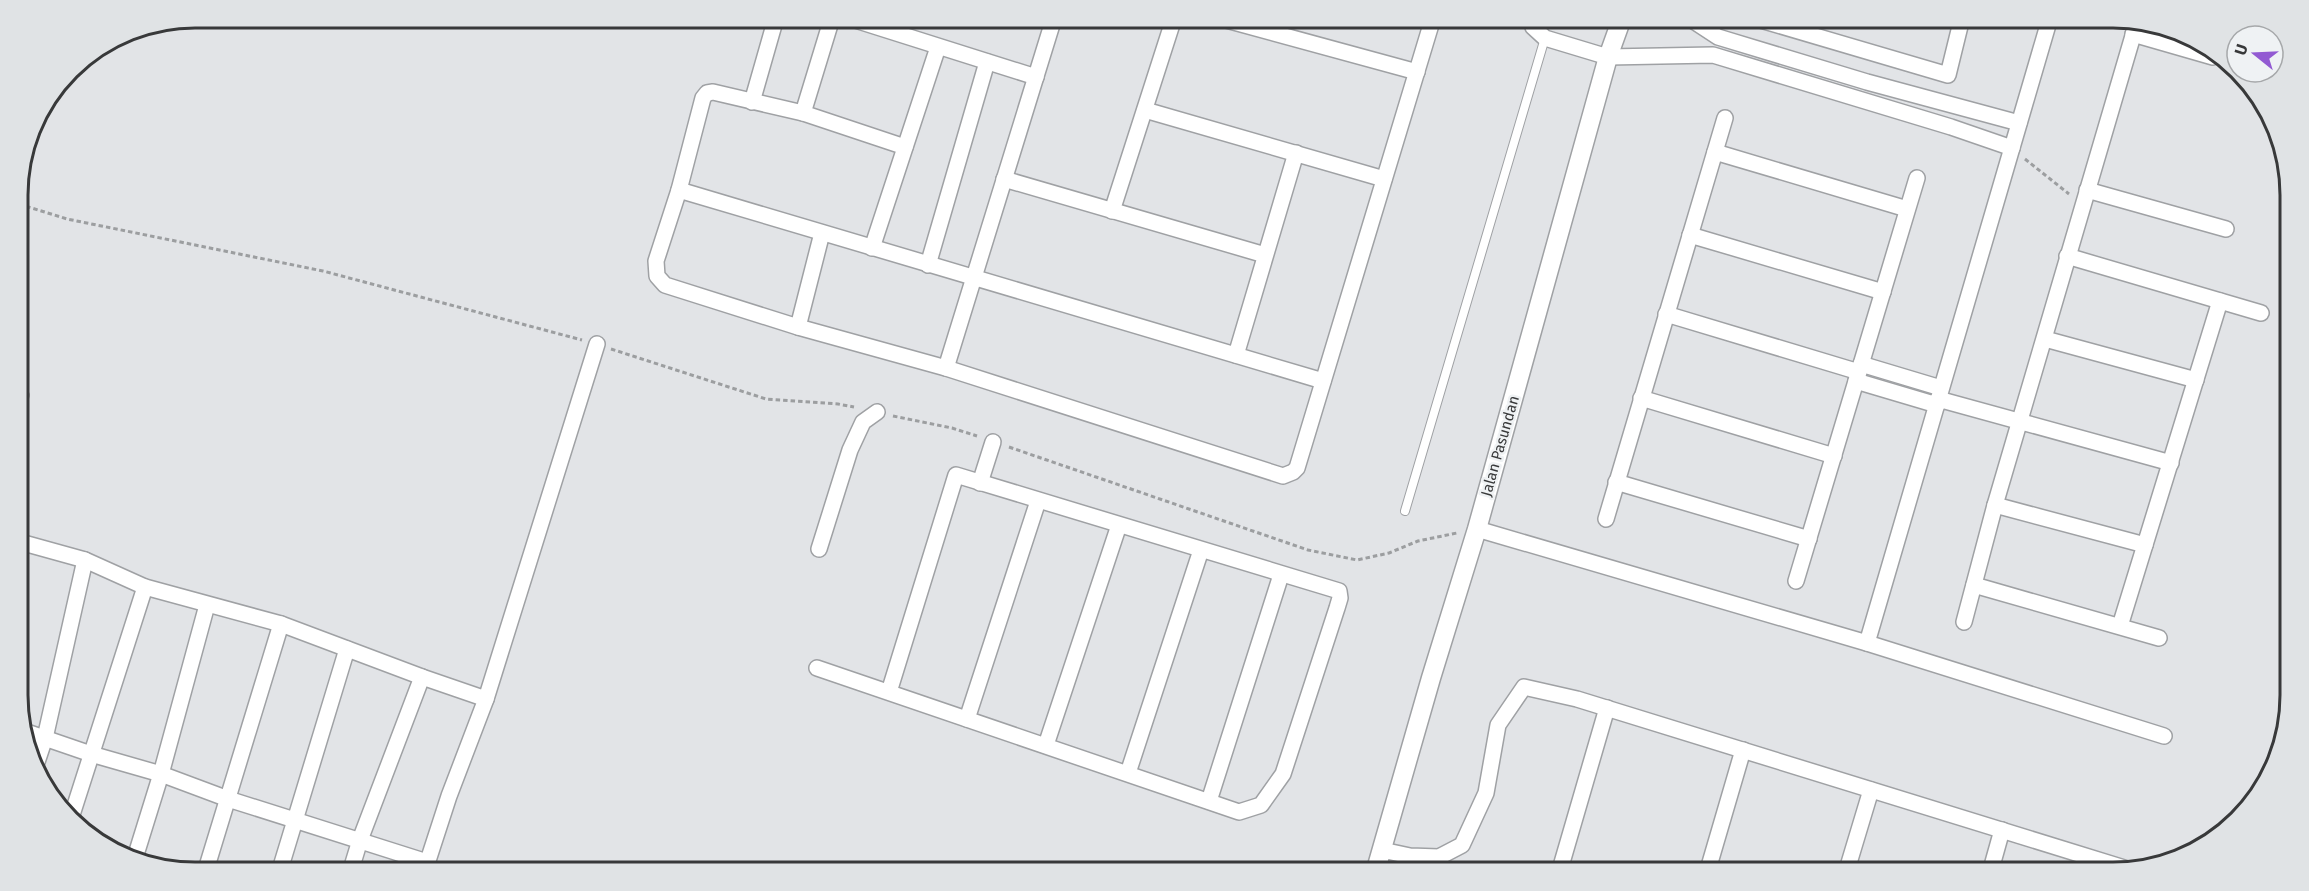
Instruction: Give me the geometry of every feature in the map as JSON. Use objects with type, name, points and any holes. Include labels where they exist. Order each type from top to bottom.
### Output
[{"type":"street","points":[[1112,211],[1171,28]]},
{"type":"street","points":[[1257,28],[1417,72]]},
{"type":"street","points":[[905,147],[803,113],[712,92],[707,93],[703,98],[679,190],[656,261],[657,276],[661,282],[798,327],[946,368],[1283,476],[1297,468],[1430,28]]},
{"type":"street","points":[[1534,28],[1545,38],[1608,57],[1713,55],[1951,127],[2012,148]]},
{"type":"street","name":"Jalan Pasundan","points":[[1379,862],[1477,529],[1608,57],[1618,28]]},
{"type":"street","points":[[1705,28],[1718,36],[1867,82],[2019,123]]},
{"type":"street","points":[[1789,28],[1948,75],[1960,28]]},
{"type":"street","points":[[1867,644],[2047,28]]},
{"type":"street","points":[[752,102],[773,29]]},
{"type":"street","points":[[803,113],[829,29]]},
{"type":"street","points":[[882,29],[1036,77]]},
{"type":"street","points":[[946,368],[1051,29]]},
{"type":"street","points":[[1964,622],[1995,505],[2134,30]]},
{"type":"street","points":[[2146,32],[2193,50]]},
{"type":"street","points":[[872,248],[938,47]]},
{"type":"street","points":[[928,265],[987,62]]},
{"type":"street","points":[[1145,110],[1384,179]]},
{"type":"street","points":[[1606,519],[1725,118]]},
{"type":"street","points":[[1715,152],[1907,209]]},
{"type":"street","points":[[1236,355],[1296,153]]},
{"type":"street","points":[[1796,581],[1917,178]]},
{"type":"street","points":[[1004,179],[1265,255]]},
{"type":"street","points":[[679,190],[1323,381]]},
{"type":"street","points":[[2084,197],[2226,229]]},
{"type":"street","points":[[798,327],[822,233]]},
{"type":"street","points":[[1690,235],[1883,292]]},
{"type":"street","points":[[2067,256],[2261,313]]},
{"type":"street","points":[[2120,626],[2220,301]]},
{"type":"street","points":[[1666,314],[2020,421],[2171,462]]},
{"type":"street","points":[[2045,339],[2196,380]]},
{"type":"street","points":[[427,862],[486,699],[597,344]]},
{"type":"street","points":[[1641,398],[1834,456]]},
{"type":"street","points":[[819,549],[850,450],[863,422],[877,412]]},
{"type":"street","points":[[980,483],[993,442]]},
{"type":"street","points":[[816,668],[1239,812],[1261,805],[1283,774],[1337,608],[1340,598],[1339,591],[956,476],[889,692]]},
{"type":"street","points":[[1616,482],[1809,539]]},
{"type":"street","points":[[967,719],[1038,501]]},
{"type":"street","points":[[1995,505],[2145,545]]},
{"type":"street","points":[[1046,745],[1119,525]]},
{"type":"street","points":[[1477,529],[1867,644],[2164,736]]},
{"type":"street","points":[[28,544],[85,560],[145,587],[281,624],[486,699]]},
{"type":"street","points":[[1128,773],[1201,550]]},
{"type":"street","points":[[39,755],[85,560]]},
{"type":"street","points":[[1209,801],[1281,575]]},
{"type":"street","points":[[1974,585],[2159,638]]},
{"type":"street","points":[[74,810],[145,587]]},
{"type":"street","points":[[137,852],[161,774],[207,605]]},
{"type":"street","points":[[208,862],[281,624]]},
{"type":"street","points":[[282,862],[347,649]]},
{"type":"street","points":[[353,862],[422,677]]},
{"type":"street","points":[[1382,850],[1410,856],[1439,857],[1462,845],[1485,793],[1498,725],[1524,687],[1607,708],[2105,862]]},
{"type":"street","points":[[1562,862],[1607,708]]},
{"type":"street","points":[[33,734],[360,840],[413,862]]},
{"type":"street","points":[[1710,862],[1743,750]]},
{"type":"street","points":[[1849,862],[1871,790]]},
{"type":"street","points":[[1993,862],[2002,830]]},
{"type":"lane","points":[[1405,511],[1545,38]]},
{"type":"path","points":[[2012,148],[2084,197]]},
{"type":"path","points":[[29,207],[67,219],[323,271],[597,344],[766,399],[838,404],[952,428],[1308,550],[1357,560],[1389,553],[1418,541],[1477,529]]}]
